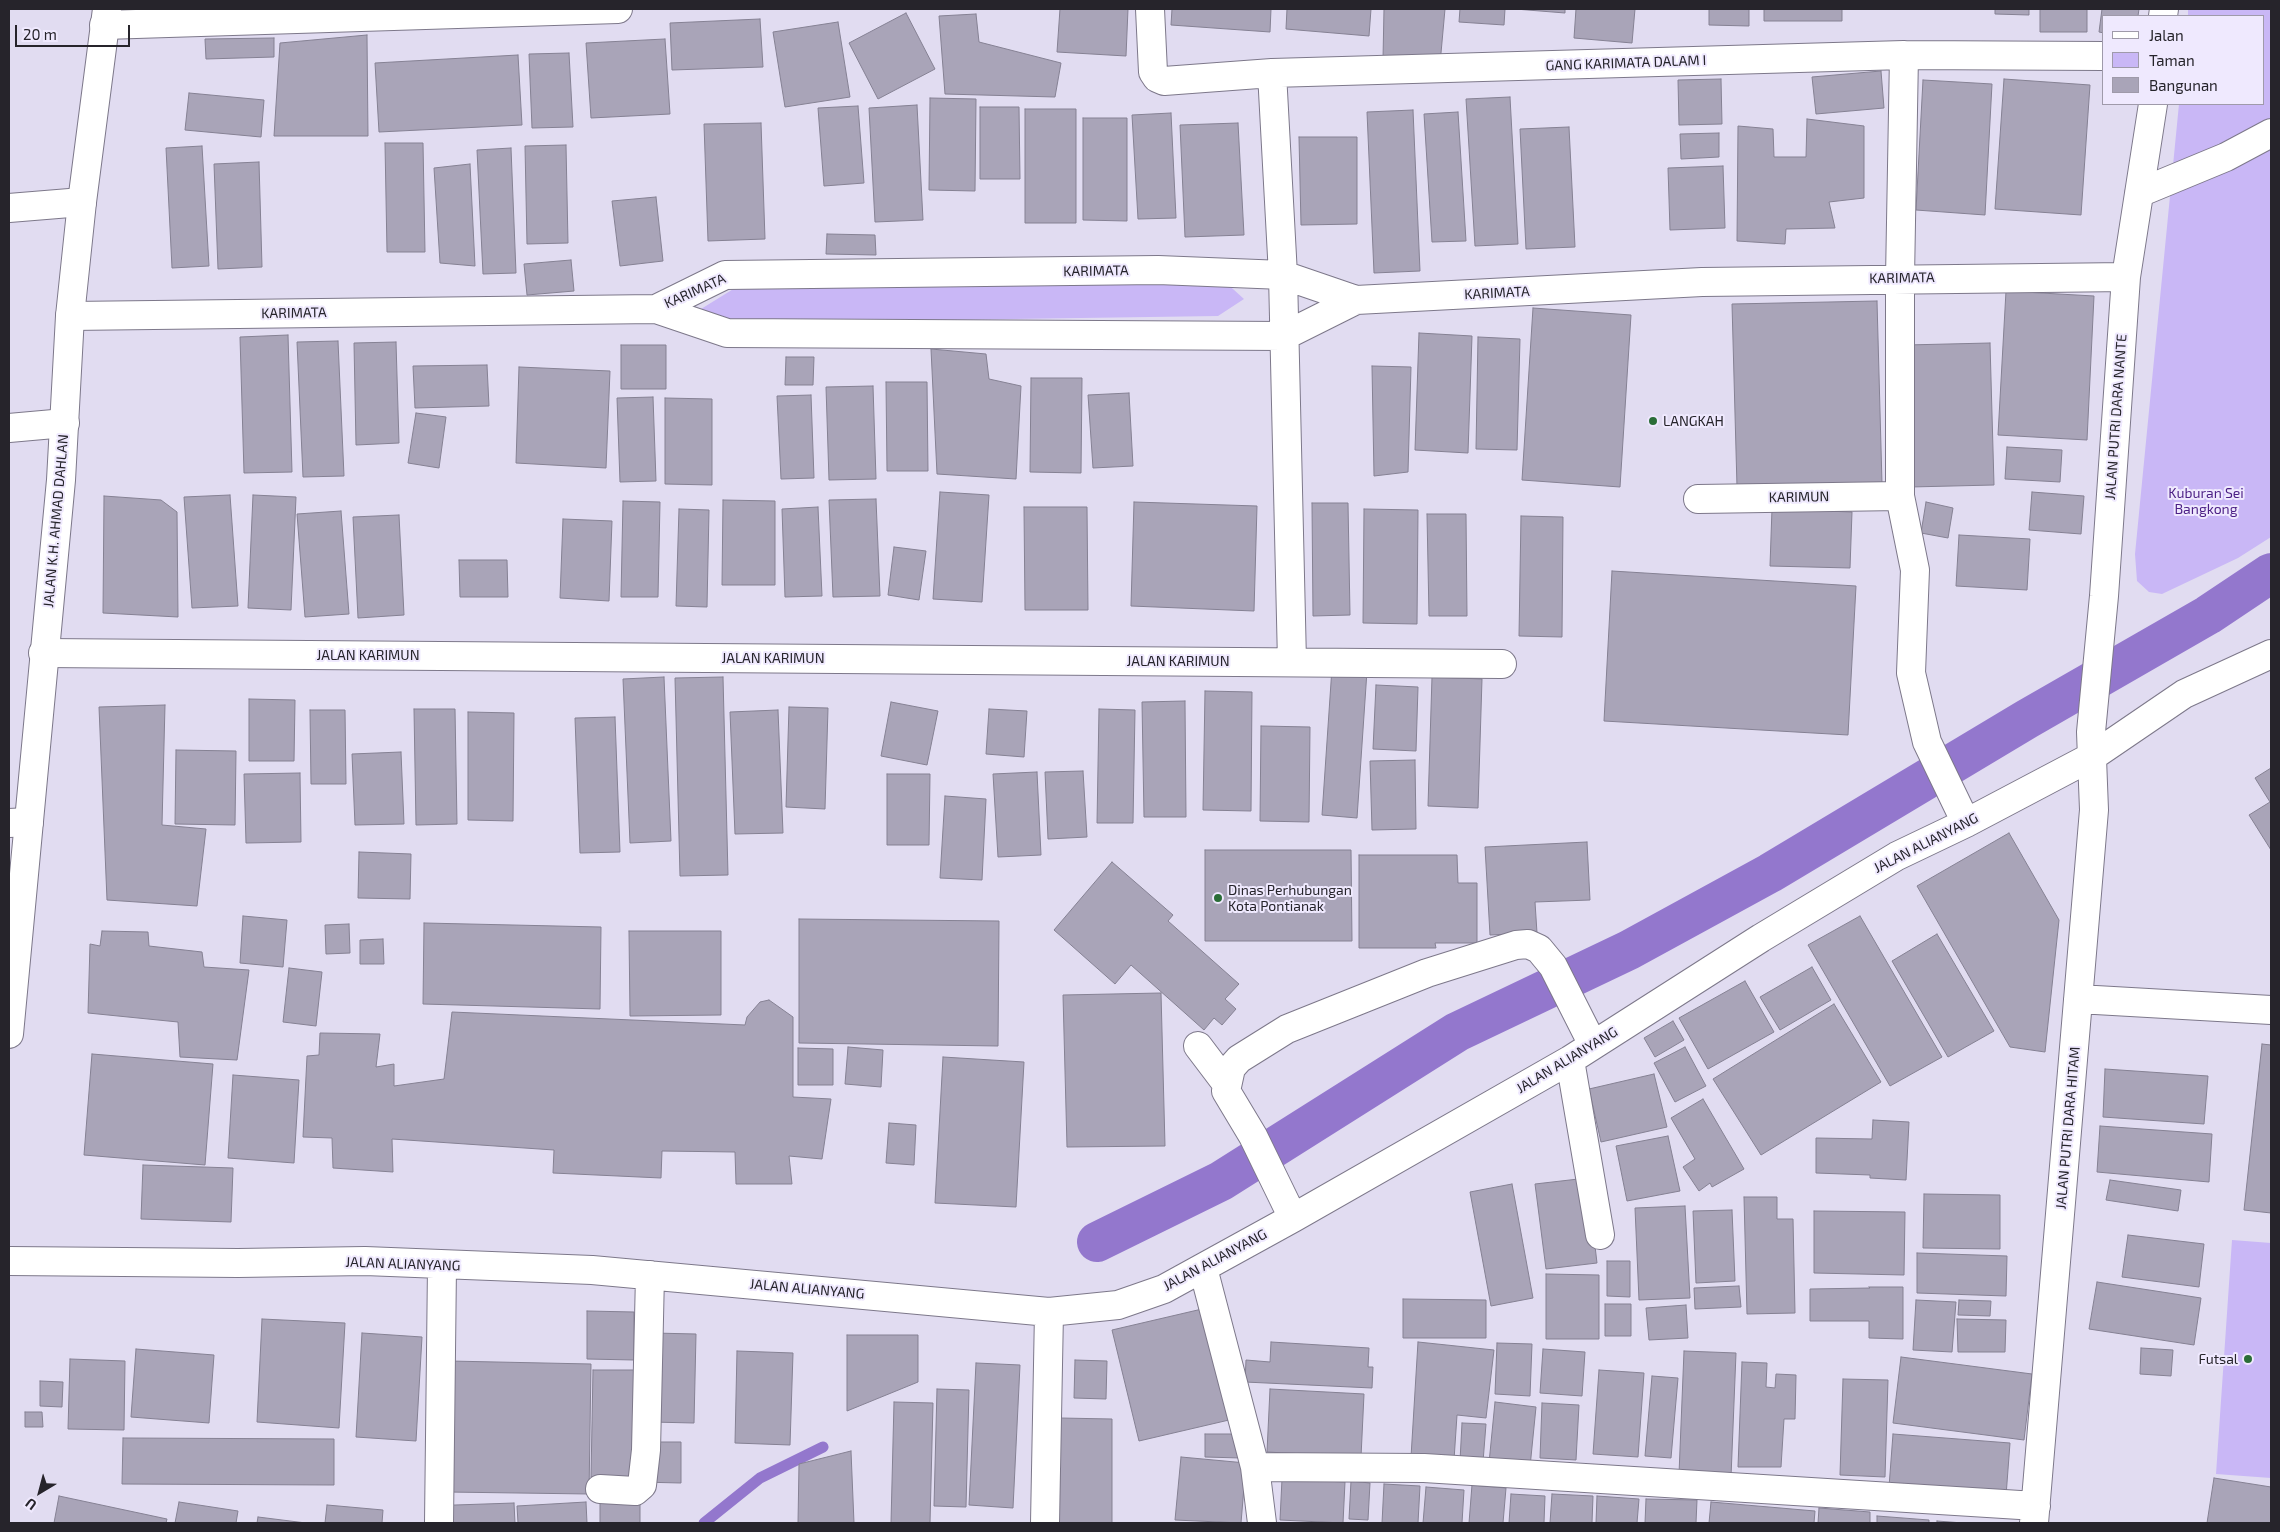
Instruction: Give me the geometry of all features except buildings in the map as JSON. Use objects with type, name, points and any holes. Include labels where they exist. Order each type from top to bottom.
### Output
[{"type":"street","points":[[105,17],[618,9]]},
{"type":"street","name":"GANG KARIMATA DALAM I","points":[[1150,9],[1153,72],[1157,78],[1164,81],[1272,73],[1904,55],[2102,56]]},
{"type":"street","name":"JALAN K.H. AHMAD DAHLAN","points":[[9,1034],[19,823],[43,653],[65,423],[70,316],[105,17]]},
{"type":"street","points":[[1904,55],[1900,278],[1900,496],[1915,570],[1911,673],[1927,742],[1966,824]]},
{"type":"street","points":[[1272,73],[1283,276],[1292,662]]},
{"type":"street","name":"JALAN PUTRI DARA NANTE","points":[[2092,744],[2126,277],[2152,105]]},
{"type":"street","points":[[2139,193],[2226,158],[2271,133]]},
{"type":"street","points":[[9,208],[82,202]]},
{"type":"street","name":"KARIMATA","points":[[70,316],[656,309],[725,275],[1158,270],[1283,276],[1356,300],[1702,282],[1900,278],[2126,277]]},
{"type":"street","points":[[656,309],[727,333],[1284,336],[1356,300]]},
{"type":"street","points":[[9,428],[65,423]]},
{"type":"street","name":"KARIMUN","points":[[1698,499],[1900,496]]},
{"type":"street","name":"JALAN KARIMUN","points":[[43,653],[1502,664]]},
{"type":"street","name":"JALAN ALIANYANG","points":[[9,1262],[238,1263],[365,1261],[442,1266],[592,1270],[1049,1312],[1118,1305],[1164,1289],[1203,1268],[1288,1207],[1570,1060],[1588,1034],[1761,938],[1897,856],[1966,824],[2092,744],[2184,694],[2271,654]]},
{"type":"street","name":"JALAN PUTRI DARA HITAM","points":[[2035,1515],[2094,810],[2092,744]]},
{"type":"street","points":[[1288,1207],[1252,1136],[1226,1091],[1226,1083],[1231,1068],[1239,1059],[1287,1029],[1427,973],[1516,945],[1528,944],[1539,949],[1553,966],[1588,1034]]},
{"type":"street","points":[[2078,998],[2271,1010]]},
{"type":"street","points":[[1198,1046],[1226,1083]]},
{"type":"street","points":[[1570,1060],[1600,1235]]},
{"type":"street","points":[[439,1523],[442,1266]]},
{"type":"street","points":[[1203,1268],[1255,1467],[1262,1523]]},
{"type":"street","points":[[600,1489],[636,1491],[642,1485],[646,1450],[650,1275]]},
{"type":"street","points":[[1045,1523],[1049,1312]]},
{"type":"street","points":[[1255,1467],[1424,1468],[2035,1515]]},
{"type":"green space","name":"Kuburan Sei Bangkong","points":[[2188,9],[2271,9],[2271,537],[2238,558],[2162,594],[2149,592],[2137,581],[2135,554],[2179,105],[2265,105],[2265,15],[2188,15]]},
{"type":"green space","points":[[1222,279],[1244,299],[1218,316],[737,323],[701,309],[735,288]]},
{"type":"green space","name":"Futsal","points":[[2232,1240],[2271,1243],[2271,1478],[2216,1474]]},
{"type":"waterway","points":[[1097,1242],[1221,1181],[1457,1032],[1629,950],[1770,873],[2027,719],[2208,615],[2271,573]]},
{"type":"waterway","points":[[704,1523],[760,1478],[823,1447]]},
{"type":"place","name":"LANGKAH","points":[[1653,421]]},
{"type":"place","name":"Dinas Perhubungan Kota Pontianak","points":[[1218,898]]},
{"type":"place","name":"Futsal","points":[[2248,1359]]}]
